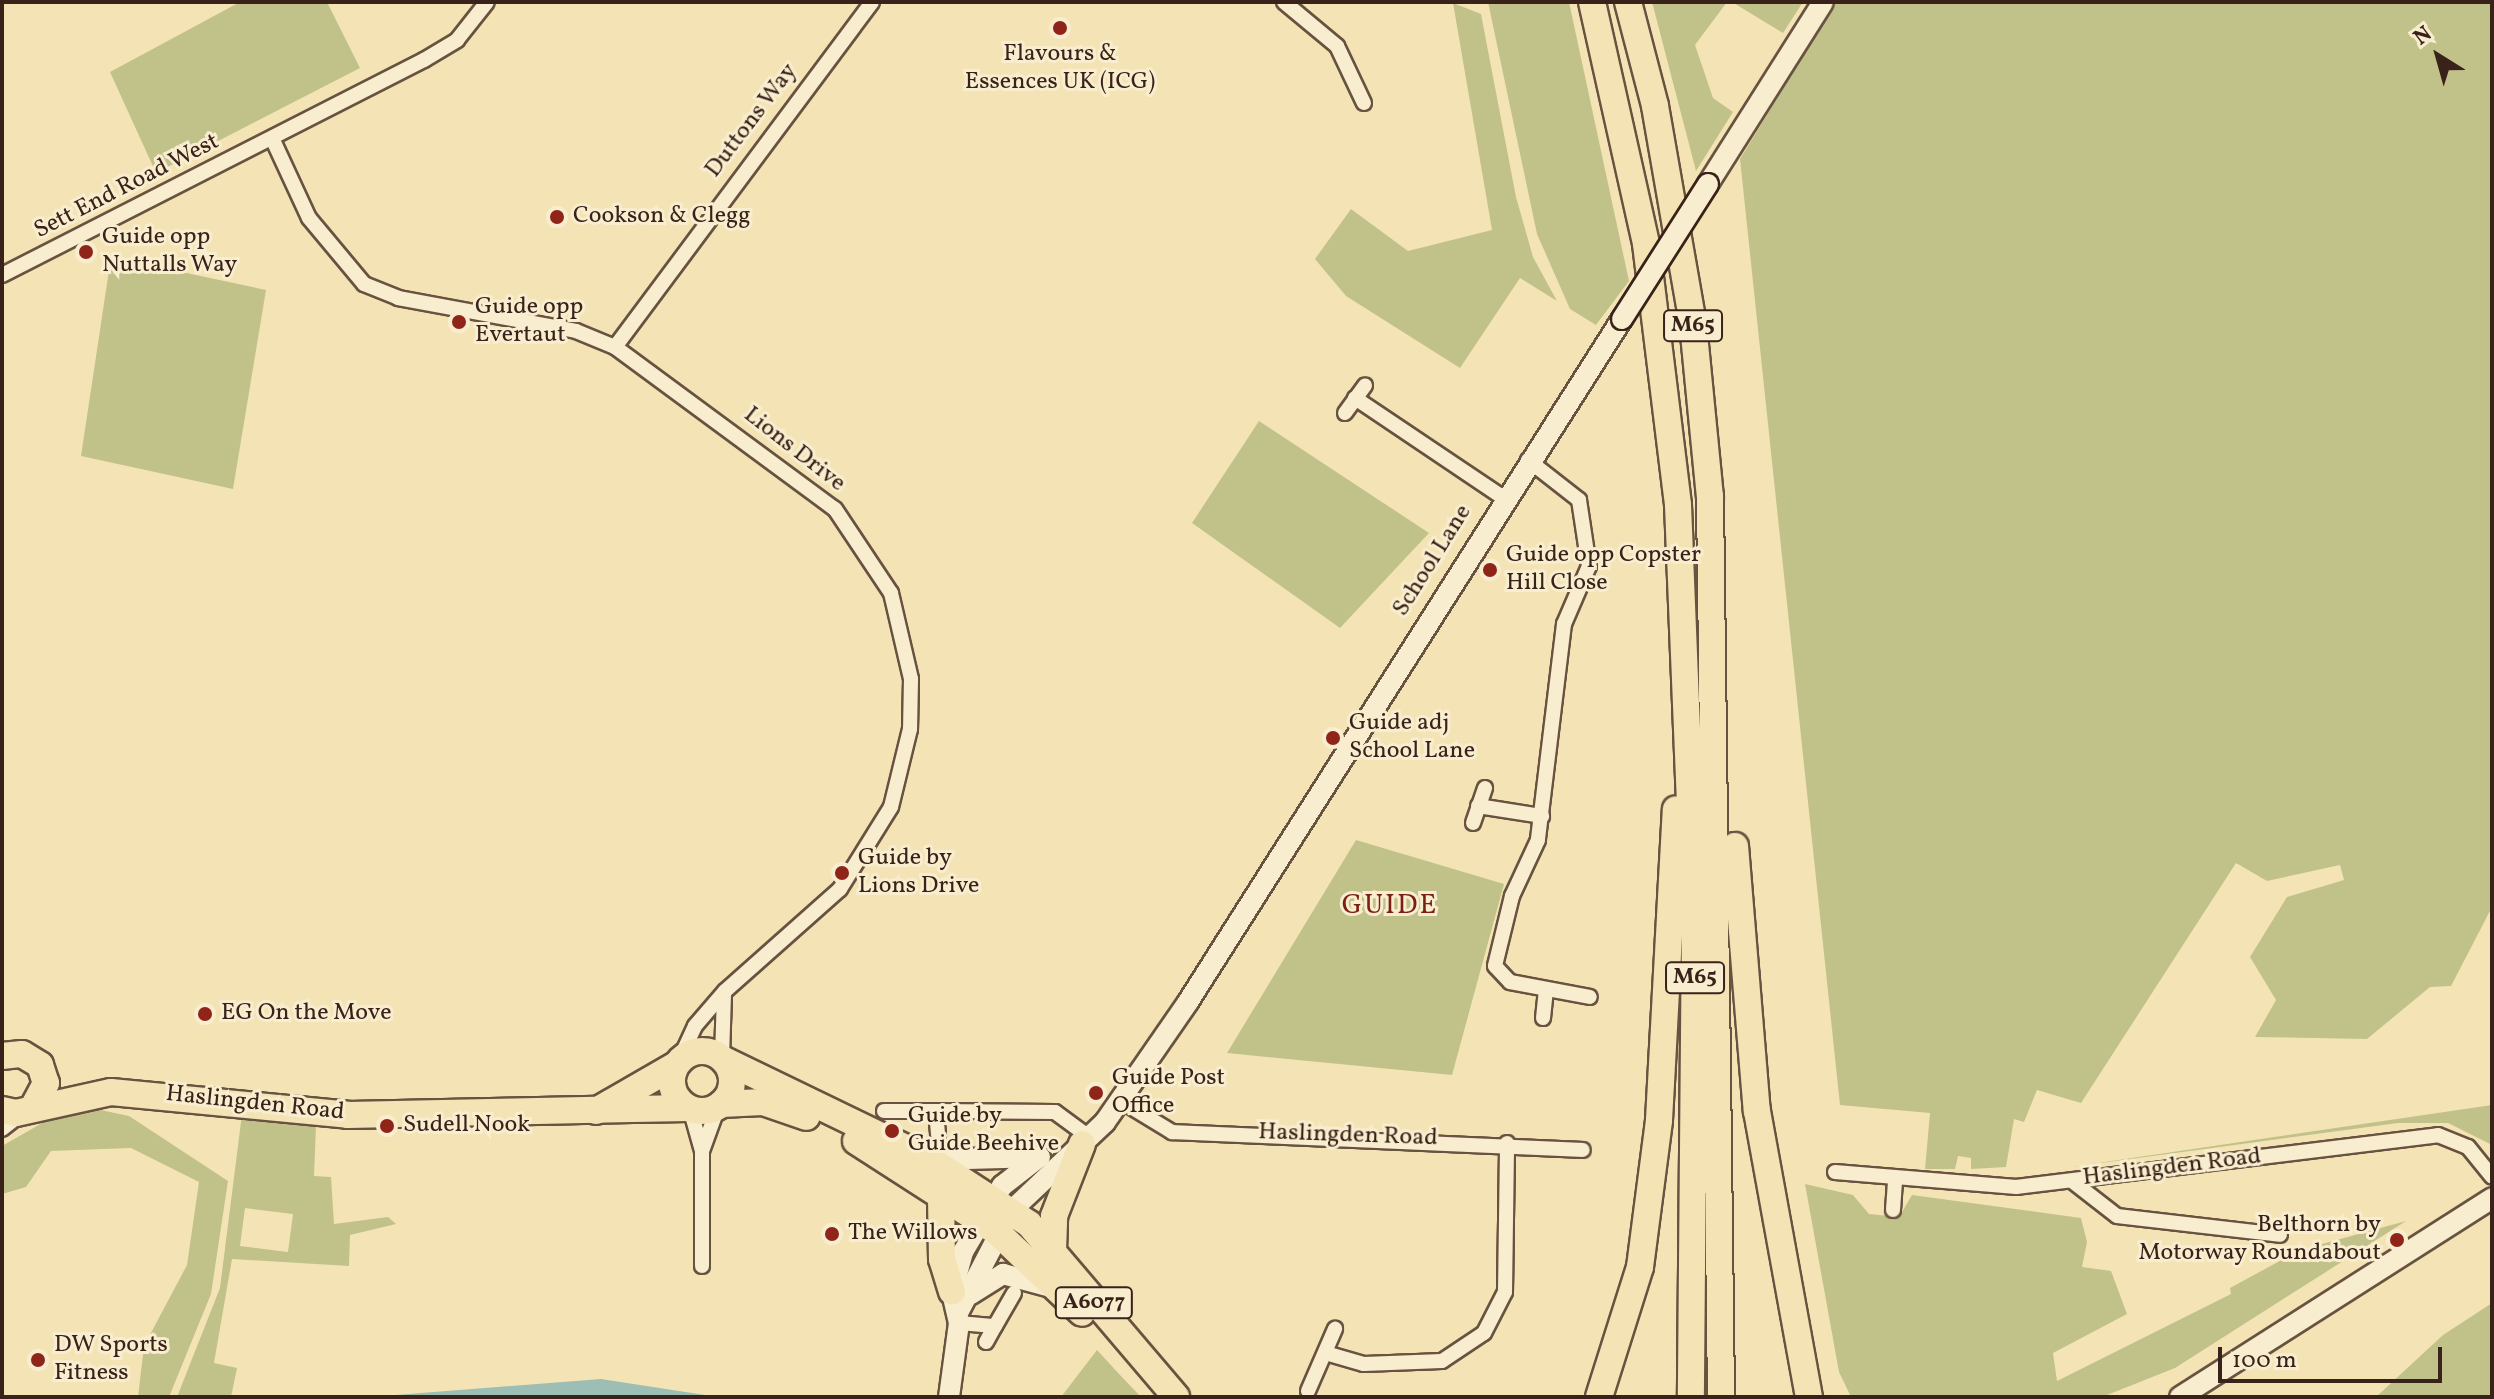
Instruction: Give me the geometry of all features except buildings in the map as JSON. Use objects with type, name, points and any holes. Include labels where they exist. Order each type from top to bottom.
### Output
[{"type":"highway","name":"M65","points":[[1592,2],[1646,244],[1681,559],[1695,922],[1691,1397]]},
{"type":"highway","name":"M65","points":[[1628,2],[1655,106],[1693,324],[1717,655],[1721,1397]]},
{"type":"highway","points":[[1599,1397],[1640,1267],[1659,1120],[1673,952],[1681,559]]},
{"type":"highway","points":[[1717,655],[1757,1111],[1809,1397]]},
{"type":"highway","name":"A6077","points":[[677,1064],[698,1051],[723,1059],[934,1148],[1161,1397]]},
{"type":"highway","name":"A6077","points":[[2,1056],[22,1054],[40,1065]]},
{"type":"highway","points":[[719,1105],[732,1083],[723,1059]]},
{"type":"highway","points":[[677,1064],[673,1087],[689,1108]]},
{"type":"highway","name":"Haslingden Road","points":[[591,1113],[677,1064]]},
{"type":"highway","points":[[20,1110],[46,1083],[40,1065]]},
{"type":"highway","name":"Haslingden Road","points":[[40,1065],[111,1092],[348,1115],[591,1113],[689,1108]]},
{"type":"highway","name":"Haslingden Road","points":[[20,1110],[111,1092]]},
{"type":"highway","name":"A6077","points":[[689,1108],[763,1102],[795,1111],[941,1196],[995,1215],[1053,1251],[1176,1397]]},
{"type":"highway","name":"A6077","points":[[1053,1251],[1054,1216],[1086,1140]]},
{"type":"highway","points":[[941,1196],[942,1259],[960,1306]]},
{"type":"main road","name":"School Lane","points":[[995,1215],[1086,1140],[1121,1101],[1823,2]]},
{"type":"main road","points":[[934,1148],[1038,1158],[1086,1140]]},
{"type":"main road","points":[[949,1397],[960,1306],[995,1215],[1038,1158]]},
{"type":"main road","points":[[2180,1397],[2492,1198]]},
{"type":"main road","points":[[960,1306],[1003,1274],[1062,1291]]},
{"type":"street","name":"Sett End Road West","points":[[2,275],[457,40],[487,2]]},
{"type":"street","name":"Duttons Way","points":[[615,347],[872,2]]},
{"type":"street","points":[[1284,2],[1337,46],[1364,103]]},
{"type":"street","name":"Lions Drive","points":[[272,138],[309,218],[364,284],[398,298],[576,331],[615,347],[835,509],[891,593],[906,636],[910,729],[901,778],[875,839],[840,889],[725,991],[695,1026],[677,1064]]},
{"type":"street","points":[[1345,413],[1365,385]]},
{"type":"street","points":[[1355,398],[1504,498]]},
{"type":"street","points":[[1528,460],[1579,500],[1589,558],[1564,624],[1542,816],[1494,960],[1510,982],[1590,997]]},
{"type":"street","points":[[1473,823],[1485,788]]},
{"type":"street","points":[[1478,806],[1542,816]]},
{"type":"street","points":[[1543,1018],[1546,989]]},
{"type":"street","points":[[723,1059],[725,991]]},
{"type":"street","name":"Haslingden Road","points":[[1121,1101],[1172,1132],[1507,1143],[1583,1150]]},
{"type":"street","points":[[702,1151],[719,1105]]},
{"type":"street","points":[[689,1108],[702,1151],[702,1266]]},
{"type":"street","points":[[2,1129],[20,1110]]},
{"type":"street","points":[[884,1111],[1055,1112],[1086,1140]]},
{"type":"street","points":[[934,1148],[936,1111]]},
{"type":"street","name":"Haslingden Road","points":[[1835,1172],[1965,1188],[2072,1181],[2438,1135],[2468,1147],[2492,1177]]},
{"type":"street","points":[[1329,1354],[1364,1364],[1442,1361],[1484,1333],[1505,1292],[1507,1143]]},
{"type":"street","points":[[1893,1210],[1895,1179]]},
{"type":"street","points":[[2072,1181],[2117,1216],[2280,1235]]},
{"type":"street","points":[[986,1342],[1014,1293]]},
{"type":"street","points":[[960,1306],[995,1326]]},
{"type":"street","points":[[1308,1391],[1329,1354],[1335,1329]]},
{"type":"green space","points":[[240,2],[327,2],[360,68],[156,173],[110,72]]},
{"type":"green space","points":[[1488,2],[1569,2],[1629,281],[1596,325],[1570,309],[1537,234]]},
{"type":"green space","points":[[1652,2],[1727,2],[1695,45],[1713,98],[1733,112],[1696,171]]},
{"type":"green space","points":[[1732,2],[1803,2],[1783,33]]},
{"type":"green space","points":[[1836,2],[2492,2],[2492,907],[2451,986],[2430,987],[2367,1039],[2255,1037],[2276,1000],[2250,957],[2287,897],[2344,880],[2340,865],[2267,881],[2236,863],[2081,1103],[2037,1090],[2024,1122],[2014,1119],[2006,1167],[1971,1169],[1971,1158],[1958,1156],[1955,1169],[1925,1169],[1930,1113],[1840,1105],[1740,159]]},
{"type":"green space","points":[[1453,3],[1481,14],[1516,197],[1533,257],[1557,301],[1520,278],[1460,368],[1346,296],[1315,259],[1351,209],[1408,251],[1492,230]]},
{"type":"green space","points":[[111,257],[266,290],[233,489],[81,456]]},
{"type":"green space","points":[[1259,421],[1429,533],[1340,628],[1192,523]]},
{"type":"green space","points":[[1356,840],[1504,884],[1452,1075],[1227,1053]]},
{"type":"green space","points":[[2492,1105],[2492,1145],[2448,1123],[2398,1123],[2064,1168]]},
{"type":"green space","points":[[96,1109],[129,1116],[228,1181],[211,1294],[169,1397],[138,1397],[144,1346],[187,1265],[199,1182],[131,1148],[51,1151],[26,1187],[2,1194],[2,1146],[51,1118]]},
{"type":"green space","points":[[242,1114],[316,1126],[314,1176],[331,1177],[334,1224],[388,1217],[396,1224],[350,1235],[349,1266],[232,1259],[214,1363],[237,1368],[231,1397],[177,1397],[220,1288]],"holes":[[[245,1208],[293,1214],[288,1252],[240,1246]]]},
{"type":"green space","points":[[1805,1184],[1853,1195],[1869,1214],[1899,1217],[1912,1195],[2081,1218],[2087,1242],[2082,1267],[2111,1271],[2127,1314],[2053,1353],[2057,1381],[2231,1294],[2230,1288],[2300,1250],[2406,1221],[2175,1368],[2102,1397],[1851,1397],[1839,1372]]},
{"type":"green space","points":[[2492,1303],[2492,1397],[2376,1397],[2443,1335]]},
{"type":"green space","points":[[1097,1350],[1120,1375],[1141,1397],[1061,1397]]},
{"type":"water","points":[[601,1379],[718,1397],[370,1397]]},
{"type":"place","name":"Flavours & Essences UK (ICG)","points":[[1060,28]]},
{"type":"place","name":"Cookson & Clegg","points":[[557,217]]},
{"type":"place","name":"Guide opp Nuttalls Way","points":[[86,252]]},
{"type":"place","name":"Guide opp Evertaut","points":[[459,322]]},
{"type":"place","name":"Guide opp Copster Hill Close","points":[[1490,570]]},
{"type":"place","name":"Guide adj School Lane","points":[[1333,738]]},
{"type":"place","name":"Guide by Lions Drive","points":[[842,873]]},
{"type":"place","name":"EG On the Move","points":[[205,1014]]},
{"type":"place","name":"Guide Post Office","points":[[1096,1093]]},
{"type":"place","name":"Sudell Nook","points":[[387,1126]]},
{"type":"place","name":"Guide by Guide Beehive","points":[[892,1131]]},
{"type":"place","name":"The Willows","points":[[832,1234]]},
{"type":"place","name":"Belthorn by Motorway Roundabout","points":[[2397,1240]]},
{"type":"place","name":"DW Sports Fitness","points":[[38,1360]]},
{"type":"district","name":"GUIDE","points":[[1390,906]]}]
